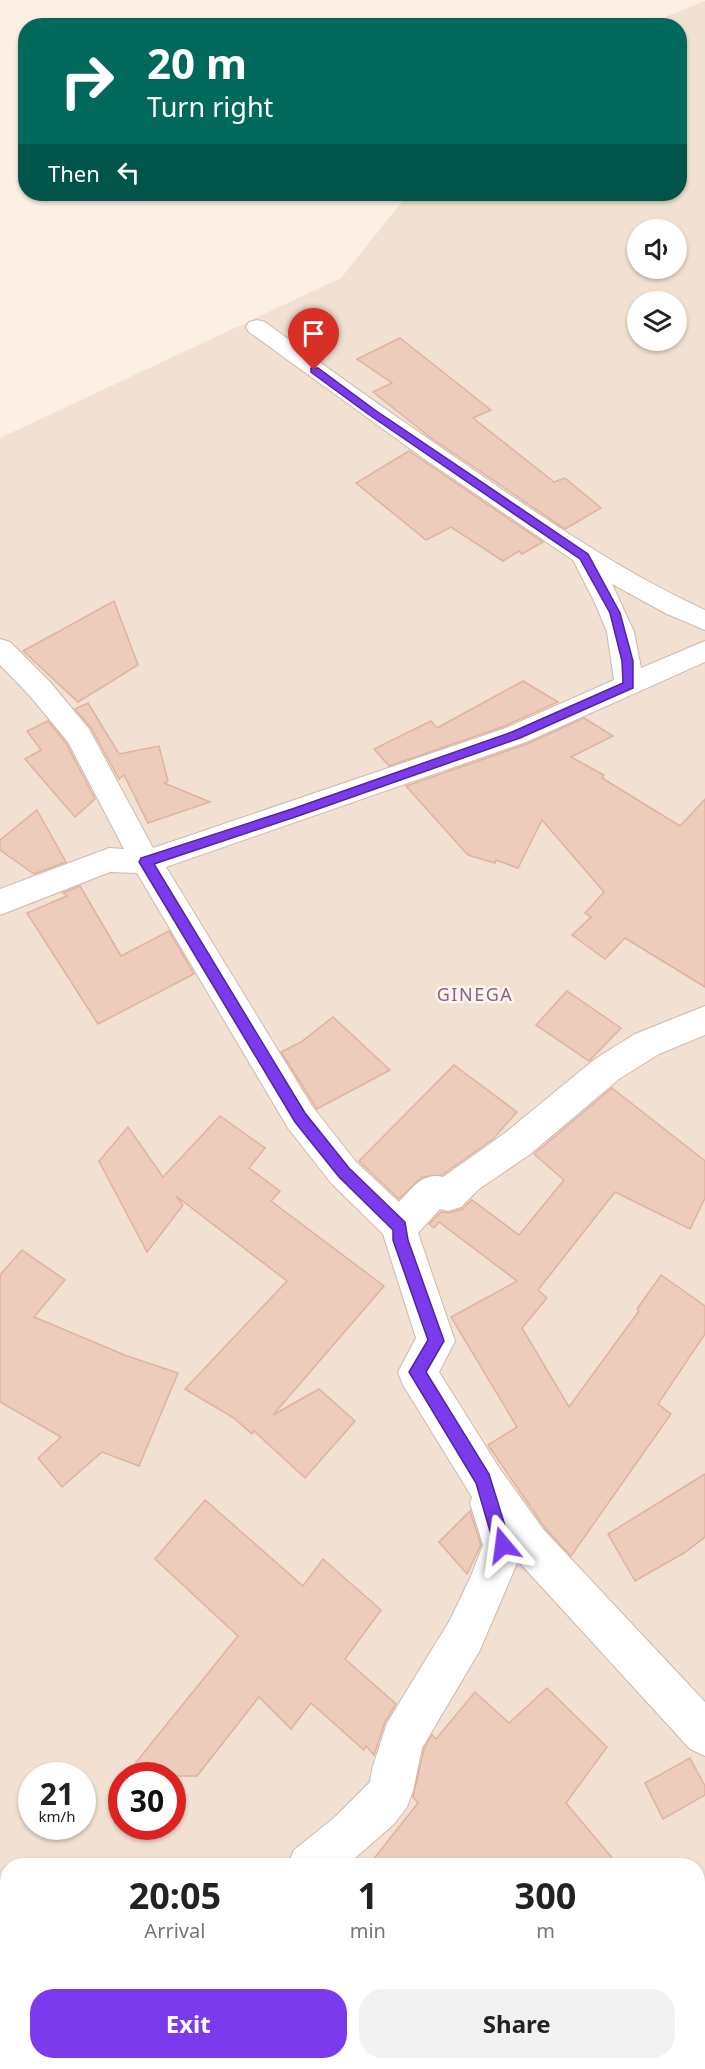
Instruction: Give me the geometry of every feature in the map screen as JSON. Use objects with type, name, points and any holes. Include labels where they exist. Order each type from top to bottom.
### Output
[{"type":"street","points":[[257,327],[372,412],[584,557],[705,621]]},
{"type":"street","points":[[584,557],[615,613],[624,639],[628,685]]},
{"type":"street","points":[[0,649],[40,689],[79,736],[146,862],[188,928],[300,1117],[344,1173],[400,1227],[401,1240],[436,1341],[417,1372],[484,1480],[529,1543],[705,1734]]},
{"type":"street","points":[[0,903],[27,890],[109,860],[146,862],[516,735],[705,651]]},
{"type":"street","points":[[400,1227],[433,1191],[448,1195],[466,1178],[516,1143],[607,1069],[647,1044],[705,1020]]},
{"type":"street","points":[[320,1858],[378,1808],[391,1791],[394,1769],[403,1739],[465,1635],[489,1584],[503,1545],[484,1480]]},
{"type":"shaded area","points":[[705,1],[705,1858],[0,1858],[0,438],[341,278],[402,201],[687,201],[687,18],[663,18]]},
{"type":"building","points":[[400,338],[491,410],[473,418],[554,482],[565,478],[601,508],[565,529],[431,438],[373,392],[392,383],[357,359]]},
{"type":"building","points":[[409,451],[543,542],[522,554],[519,551],[503,561],[451,527],[426,540],[356,483]]},
{"type":"building","points":[[114,601],[138,665],[78,702],[23,651]]},
{"type":"building","points":[[523,681],[558,702],[505,726],[389,766],[374,749],[431,721],[437,728]]},
{"type":"building","points":[[88,703],[119,754],[159,746],[168,781],[164,783],[210,802],[148,823],[124,775],[119,779],[91,728],[75,709]]},
{"type":"building","points":[[584,718],[613,736],[571,757],[604,775],[602,778],[680,826],[705,799],[705,987],[625,938],[605,959],[572,935],[591,917],[585,913],[604,892],[542,820],[518,868],[496,860],[495,863],[468,855],[406,786],[527,744]]},
{"type":"building","points":[[48,721],[66,743],[95,799],[75,817],[25,759],[41,750],[27,731]]},
{"type":"building","points":[[37,810],[66,862],[34,874],[0,850],[0,840]]},
{"type":"building","points":[[80,886],[121,956],[169,931],[194,974],[98,1024],[27,913],[67,896],[63,893]]},
{"type":"building","points":[[567,991],[621,1028],[589,1061],[536,1025]]},
{"type":"building","points":[[333,1017],[390,1070],[317,1109],[281,1052],[301,1042]]},
{"type":"building","points":[[454,1065],[517,1112],[493,1139],[442,1175],[422,1177],[399,1199],[359,1161]]},
{"type":"building","points":[[612,1088],[705,1161],[705,1198],[690,1229],[615,1192],[538,1290],[547,1298],[522,1328],[569,1407],[639,1311],[637,1309],[661,1275],[705,1306],[705,1334],[658,1404],[671,1414],[571,1556],[545,1528],[488,1445],[517,1427],[451,1317],[517,1281],[439,1222],[434,1228],[429,1224],[441,1212],[449,1213],[462,1209],[472,1200],[519,1235],[564,1180],[534,1154]]},
{"type":"building","points":[[220,1116],[265,1148],[249,1168],[280,1191],[271,1201],[384,1286],[273,1415],[319,1389],[355,1421],[305,1478],[254,1431],[252,1434],[234,1418],[185,1389],[287,1281],[176,1196],[183,1205],[147,1252],[99,1161],[128,1127],[163,1177]]},
{"type":"building","points":[[22,1250],[65,1280],[34,1317],[127,1356],[178,1373],[139,1466],[102,1452],[62,1487],[38,1458],[61,1437],[0,1402],[0,1275]]},
{"type":"building","points":[[705,1474],[705,1537],[684,1553],[635,1581],[608,1534]]},
{"type":"building","points":[[205,1500],[303,1586],[323,1559],[381,1610],[345,1659],[396,1704],[385,1722],[374,1755],[366,1746],[364,1750],[311,1703],[291,1729],[259,1697],[197,1776],[186,1776],[186,1762],[136,1762],[238,1636],[155,1559]]},
{"type":"building","points":[[470,1511],[481,1545],[467,1574],[439,1542]]},
{"type":"building","points":[[547,1688],[607,1747],[566,1803],[612,1858],[374,1858],[418,1803],[413,1797],[424,1749],[432,1735],[436,1739],[475,1692],[509,1723]]},
{"type":"building","points":[[690,1758],[705,1786],[705,1795],[663,1819],[645,1783]]},
{"type":"district","name":"GINEGA","points":[[475,994]]},
{"type":"route","points":[[314,370],[584,557],[615,613],[624,639],[628,661],[628,685],[516,735],[146,862],[188,928],[300,1117],[344,1173],[400,1227],[401,1240],[436,1341],[417,1372],[484,1480],[503,1545]]}]
